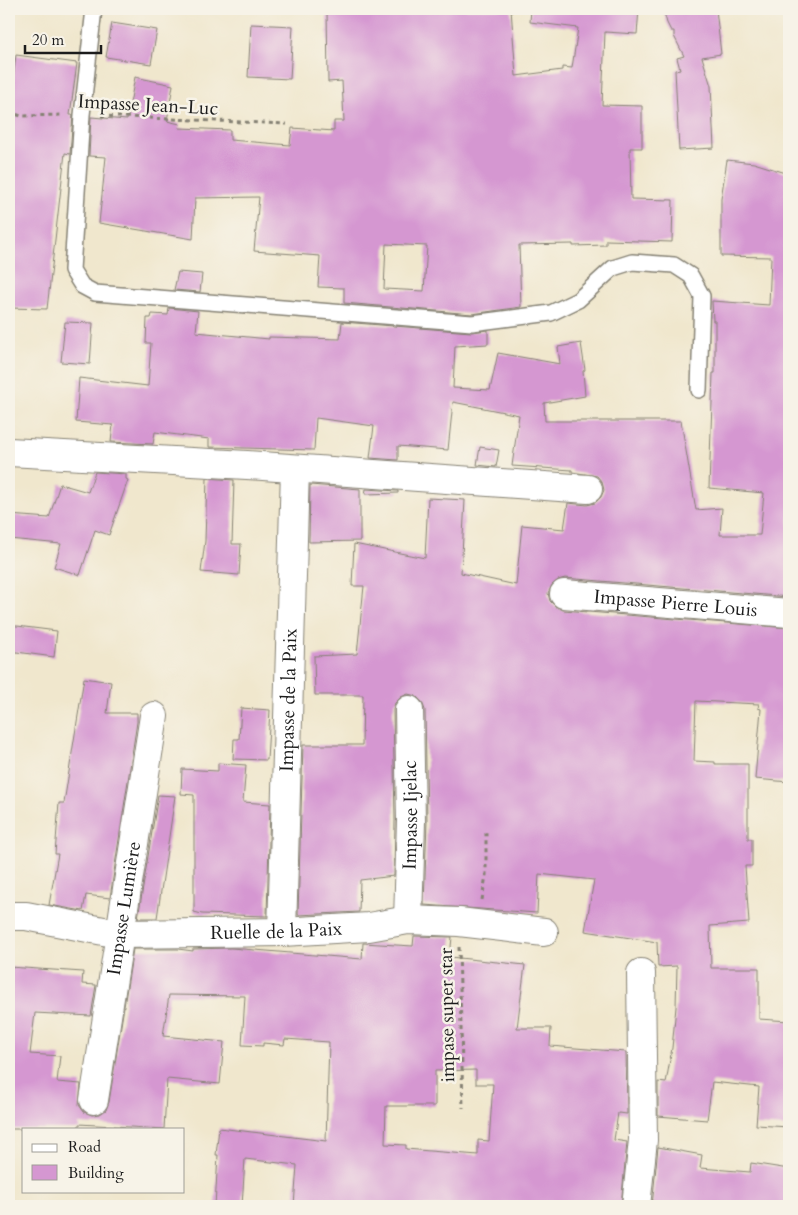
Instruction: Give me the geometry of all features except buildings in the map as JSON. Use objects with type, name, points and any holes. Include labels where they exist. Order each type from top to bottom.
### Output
[{"type":"street","points":[[9,452],[295,468],[588,489]]},
{"type":"street","name":"Impasse de la Paix","points":[[282,932],[295,468]]},
{"type":"street","name":"Impasse Pierre Louis","points":[[564,594],[789,613]]},
{"type":"street","name":"Impasse Ijelac","points":[[408,920],[410,821],[409,710]]},
{"type":"street","name":"Impasse Lumière","points":[[94,1100],[154,716]]},
{"type":"street","name":"Ruelle de la Paix","points":[[9,916],[26,916],[119,934],[282,932],[369,927],[408,920],[544,932]]},
{"type":"street","points":[[636,1206],[643,1140],[641,973]]},
{"type":"lane","points":[[94,9],[82,115],[72,270],[82,286],[95,293],[472,323],[551,313],[578,300],[612,268],[632,262],[674,265],[691,276],[702,296],[699,390]]},
{"type":"path","name":"Impasse Jean-Luc","points":[[9,112],[21,116],[82,115],[266,125],[287,124]]},
{"type":"path","name":"impase super star","points":[[463,1108],[469,924],[486,875],[486,831]]}]
